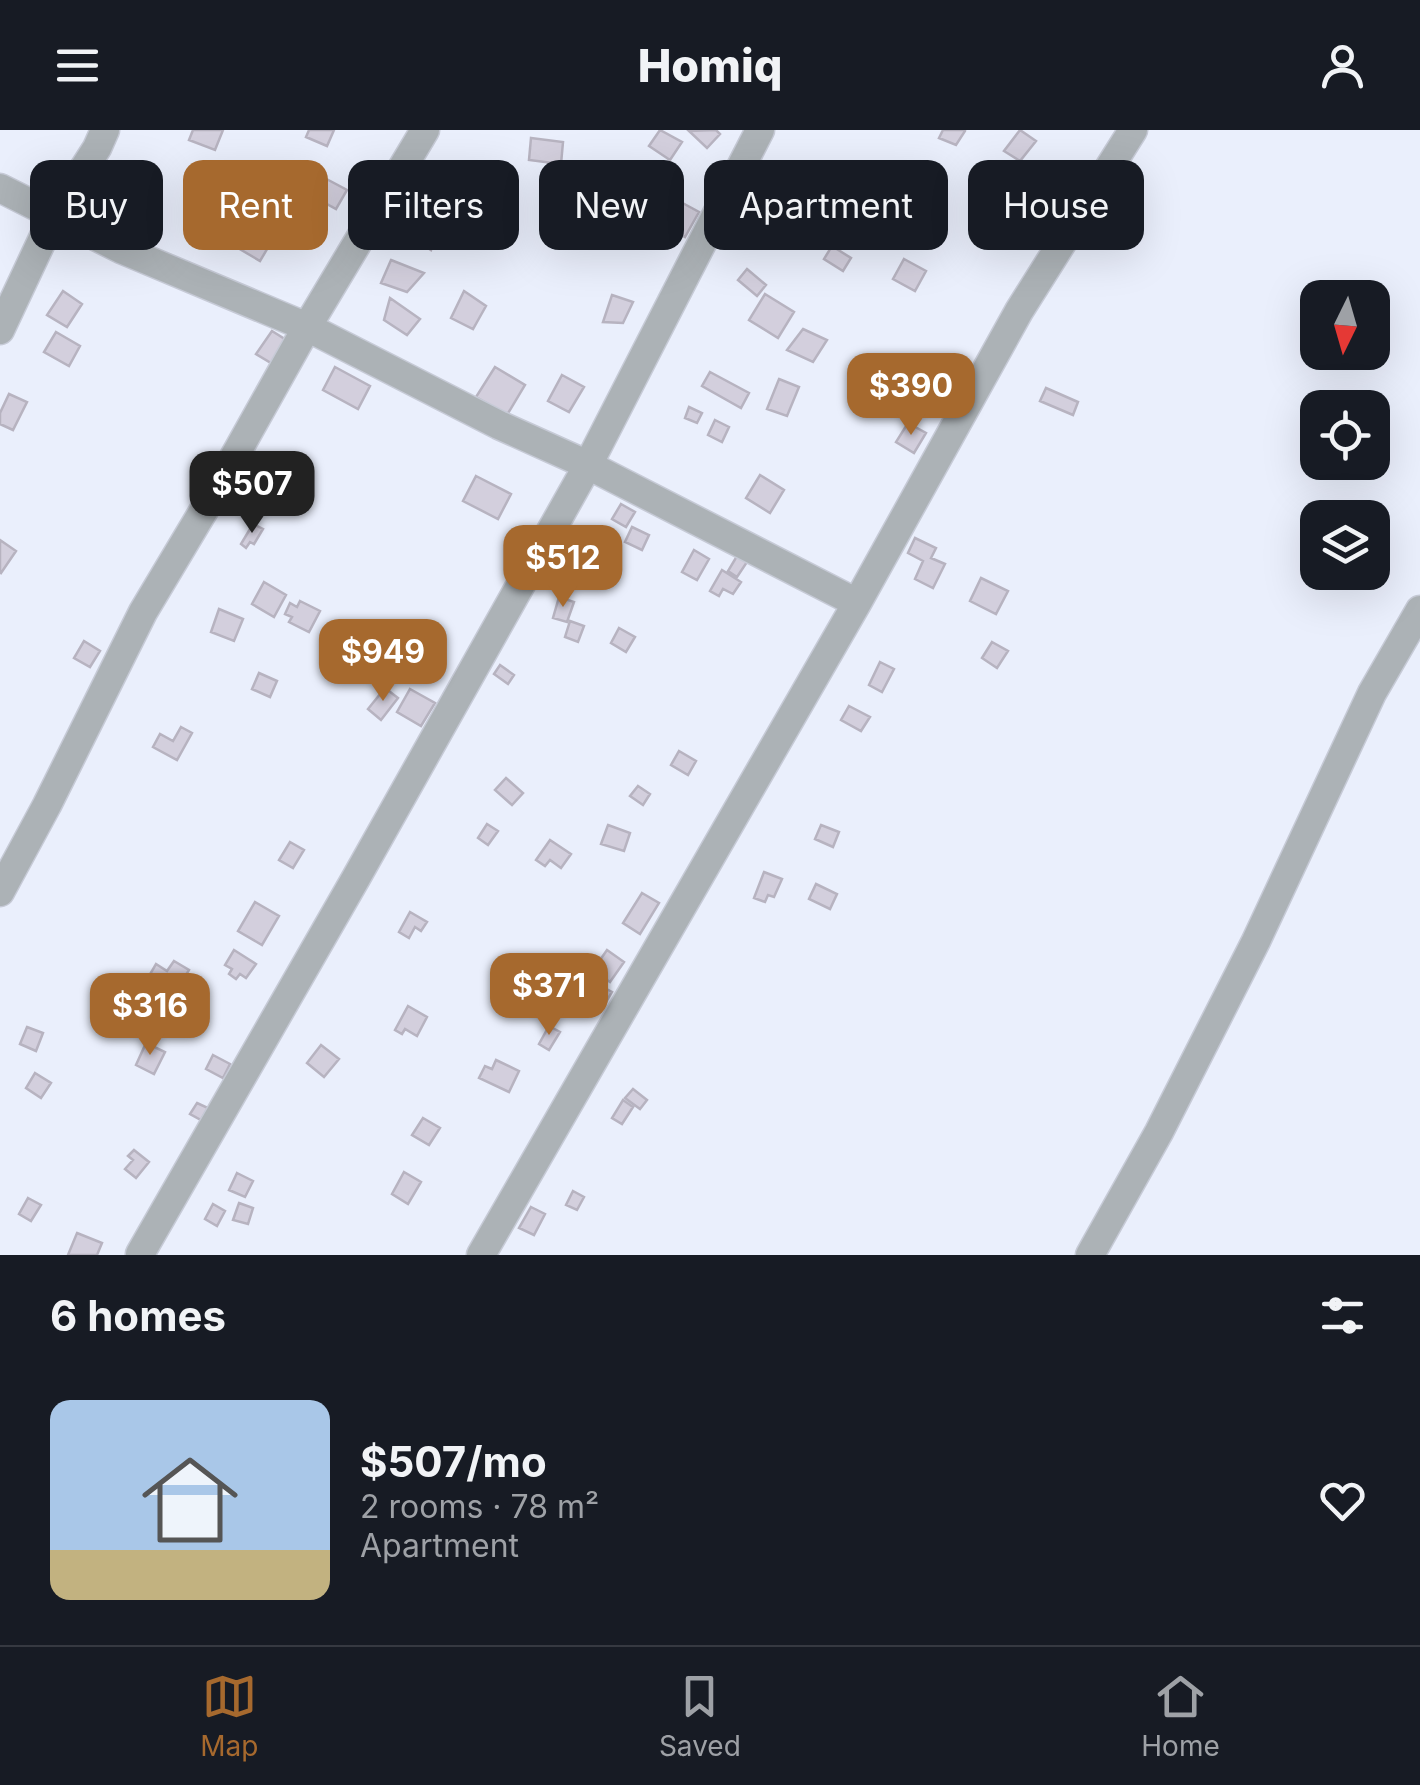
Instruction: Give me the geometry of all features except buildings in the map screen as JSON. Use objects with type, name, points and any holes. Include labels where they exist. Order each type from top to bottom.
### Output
[{"type":"street","points":[[89,160],[106,130]]},
{"type":"street","points":[[0,892],[143,612],[306,327],[425,130]]},
{"type":"street","points":[[140,1254],[588,465],[760,130]]},
{"type":"street","points":[[482,1255],[857,603],[1019,311],[1133,130]]},
{"type":"street","points":[[0,188],[30,203]]},
{"type":"street","points":[[0,330],[38,250]]},
{"type":"street","points":[[123,250],[306,327],[857,603]]},
{"type":"street","points":[[1090,1255],[1159,1132],[1256,942],[1372,693],[1420,610]]}]
